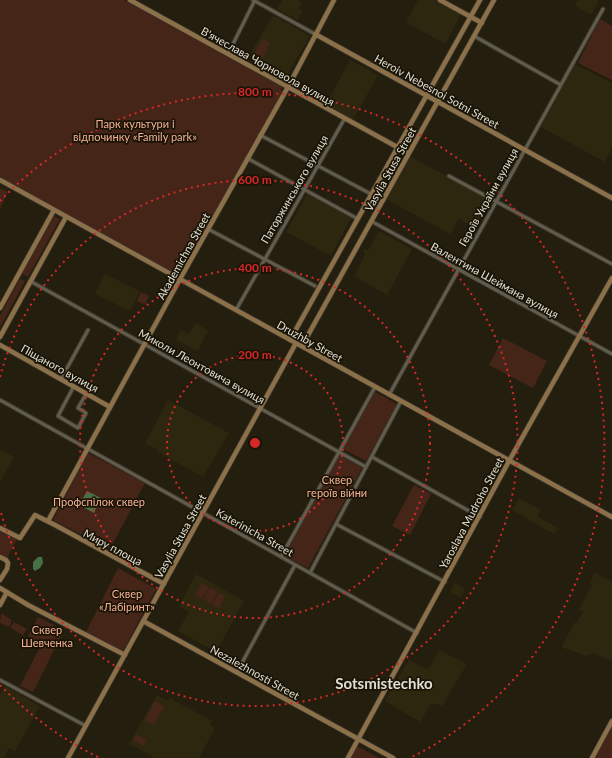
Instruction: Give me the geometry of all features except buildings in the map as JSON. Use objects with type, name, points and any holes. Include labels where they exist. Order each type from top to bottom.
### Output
[{"type":"street","name":"В'ячеслава Чорновола вулиця","points":[[130,0],[139,2],[228,54],[408,153]]},
{"type":"street","name":"Heroiv Nebesnoi Sotni Street","points":[[254,0],[612,198]]},
{"type":"street","points":[[228,54],[254,0]]},
{"type":"street","name":"Akademichna Street","points":[[48,521],[180,279],[288,87],[334,0]]},
{"type":"street","points":[[440,0],[482,23]]},
{"type":"street","name":"Vasylia Stusa Street","points":[[290,340],[480,0]]},
{"type":"street","name":"Vasylia Stusa Street","points":[[302,346],[494,0]]},
{"type":"street","name":"Героїв України вулиця","points":[[389,395],[603,9]]},
{"type":"street","points":[[474,36],[561,85]]},
{"type":"street","name":"Паторжинського вулиця","points":[[236,310],[345,118]]},
{"type":"street","points":[[260,135],[371,194]]},
{"type":"street","points":[[247,158],[358,218]]},
{"type":"street","points":[[449,176],[612,264]]},
{"type":"street","name":"Druzhby Street","points":[[0,180],[612,517]]},
{"type":"street","points":[[0,308],[54,210]]},
{"type":"street","points":[[0,337],[66,217]]},
{"type":"street","name":"Валентина Шеймана вулиця","points":[[371,221],[612,354]]},
{"type":"street","points":[[208,229],[314,286]]},
{"type":"street","name":"Yaroslava Mudroho Street","points":[[348,758],[612,278]]},
{"type":"street","name":"Миколи Леонтовича вулиця","points":[[30,281],[366,467]]},
{"type":"street","points":[[61,379],[88,330]]},
{"type":"street","name":"Vasylia Stusa Street","points":[[68,758],[296,343]]},
{"type":"street","name":"Піщаного вулиця","points":[[0,345],[110,407]]},
{"type":"street","points":[[74,386],[58,416],[78,428],[86,413],[78,408],[86,394]]},
{"type":"street","points":[[281,557],[375,387]]},
{"type":"street","name":"Katerinicha Street","points":[[0,400],[417,633]]},
{"type":"street","points":[[310,573],[402,401]]},
{"type":"street","points":[[372,457],[480,517]]},
{"type":"street","points":[[0,528],[20,538],[35,515],[48,521]]},
{"type":"street","name":"Миру площа","points":[[48,521],[164,584]]},
{"type":"street","points":[[336,524],[445,582]]},
{"type":"street","points":[[0,557],[8,563],[0,580]]},
{"type":"street","points":[[237,672],[295,565]]},
{"type":"street","points":[[0,588],[28,605],[125,655]]},
{"type":"street","points":[[0,605],[7,592]]},
{"type":"street","name":"Nezalezhnosti Street","points":[[143,622],[393,758]]},
{"type":"street","points":[[0,680],[86,726]]},
{"type":"street","points":[[592,758],[612,721]]},
{"type":"shaded area","points":[[282,0],[298,0],[302,3],[299,9],[303,11],[298,20],[277,9]]},
{"type":"shaded area","points":[[418,0],[435,0],[461,14],[445,44],[406,22]]},
{"type":"shaded area","points":[[578,0],[599,0],[591,15],[575,6]]},
{"type":"shaded area","points":[[273,15],[310,36],[286,77],[249,56]]},
{"type":"shaded area","points":[[350,60],[378,75],[353,120],[325,106]]},
{"type":"shaded area","points":[[575,64],[612,83],[612,148],[605,162],[541,127]]},
{"type":"shaded area","points":[[410,156],[490,200],[475,228],[459,219],[450,234],[386,199]]},
{"type":"shaded area","points":[[307,194],[351,218],[331,256],[286,232]]},
{"type":"shaded area","points":[[379,231],[412,249],[387,295],[354,276],[365,255],[363,251],[364,249],[368,250]]},
{"type":"shaded area","points":[[105,274],[140,291],[130,311],[95,294]]},
{"type":"shaded area","points":[[195,323],[208,330],[198,351],[176,340],[181,330],[189,334]]},
{"type":"shaded area","points":[[168,400],[229,433],[203,477],[145,443]]},
{"type":"shaded area","points":[[0,449],[14,457],[0,482]]},
{"type":"shaded area","points":[[87,491],[101,498],[94,513],[79,505]]},
{"type":"shaded area","points":[[519,498],[541,510],[537,516],[558,528],[554,534],[512,510]]},
{"type":"shaded area","points":[[38,557],[42,557],[43,563],[40,568],[35,571],[33,569],[33,562]]},
{"type":"shaded area","points":[[595,573],[610,581],[612,580],[612,661],[593,653],[587,656],[561,647],[575,622],[577,623],[583,612],[579,609],[592,586],[589,584]]},
{"type":"shaded area","points":[[196,574],[244,601],[216,652],[178,631],[189,612],[179,606]]},
{"type":"shaded area","points":[[455,583],[465,589],[461,598],[450,592]]},
{"type":"shaded area","points":[[439,650],[467,664],[442,706],[431,704],[420,722],[385,701],[409,659],[428,670]]},
{"type":"shaded area","points":[[5,686],[40,706],[15,751],[9,748],[4,758],[0,758],[0,695]]},
{"type":"shaded area","points":[[157,695],[168,701],[170,698],[212,721],[210,725],[215,728],[199,758],[155,758],[129,744]]},
{"type":"green space","name":"Парк культури і відпочинку «Family park»","points":[[0,0],[124,0],[282,87],[281,89],[283,91],[181,273],[176,275],[0,178]]},
{"type":"green space","points":[[600,19],[612,26],[612,80],[578,63]]},
{"type":"green space","points":[[263,39],[270,43],[262,59],[254,54]]},
{"type":"green space","points":[[296,81],[320,93],[318,97],[294,84]]},
{"type":"green space","points":[[0,188],[8,192],[0,209]]},
{"type":"green space","points":[[54,216],[60,219],[28,277],[22,274]]},
{"type":"green space","points":[[20,279],[25,281],[0,327],[0,316]]},
{"type":"green space","points":[[141,292],[149,296],[145,305],[137,301]]},
{"type":"green space","points":[[503,338],[547,361],[533,388],[489,365]]},
{"type":"green space","points":[[375,392],[397,404],[366,461],[343,449]]},
{"type":"green space","name":"Профспілок сквер","points":[[88,453],[145,483],[110,549],[53,520]]},
{"type":"green space","name":"Сквер героїв війни","points":[[338,454],[362,468],[308,568],[285,556]]},
{"type":"green space","points":[[414,485],[431,494],[410,535],[392,526]]},
{"type":"green space","points":[[0,530],[17,539],[7,558],[0,554]]},
{"type":"green space","name":"Сквер «Лабіринт»","points":[[118,568],[156,589],[123,651],[86,632]]},
{"type":"green space","points":[[202,583],[209,587],[202,599],[195,595]]},
{"type":"green space","points":[[210,588],[218,592],[211,604],[203,599]]},
{"type":"green space","points":[[219,593],[225,596],[219,608],[212,605]]},
{"type":"green space","points":[[1,613],[12,620],[9,627],[0,623]]},
{"type":"green space","name":"Сквер Шевченка","points":[[38,617],[64,630],[33,692],[20,686],[40,647],[28,636]]},
{"type":"green space","points":[[14,622],[27,629],[23,635],[10,628]]},
{"type":"green space","points":[[155,701],[164,706],[154,725],[145,720]]},
{"type":"green space","points":[[612,727],[612,758],[595,758]]},
{"type":"green space","points":[[136,734],[147,740],[143,746],[133,740]]},
{"type":"green space","points":[[357,746],[379,758],[350,758]]},
{"type":"district","name":"Sotsmistechko","points":[[384,683]]}]
